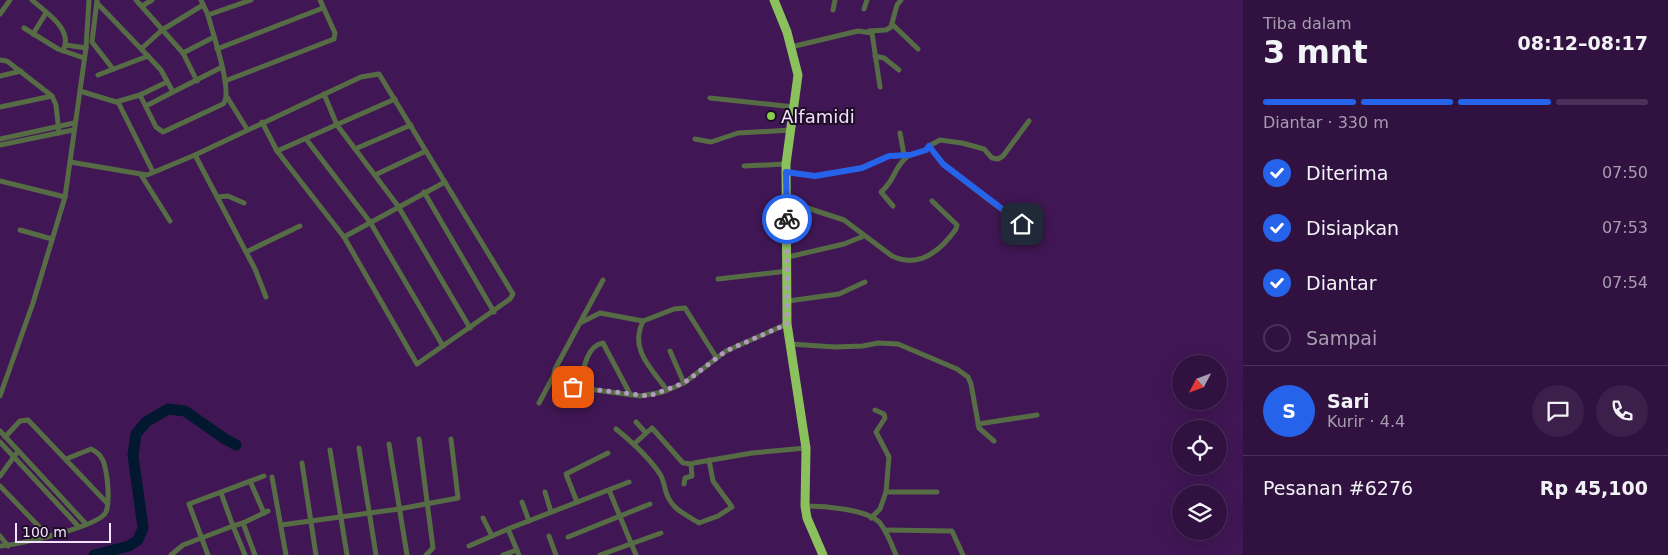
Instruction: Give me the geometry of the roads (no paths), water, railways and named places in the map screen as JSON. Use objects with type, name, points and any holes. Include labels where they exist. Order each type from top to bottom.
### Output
[{"type":"highway","points":[[774,0],[791,47],[798,75],[786,168],[787,324],[806,448],[804,506],[823,555]]},
{"type":"street","points":[[0,14],[10,0]]},
{"type":"street","points":[[32,0],[64,32],[66,45],[63,51]]},
{"type":"street","points":[[0,396],[28,319],[65,197],[86,48],[89,0]]},
{"type":"street","points":[[136,0],[183,53],[197,80]]},
{"type":"street","points":[[142,6],[152,0]]},
{"type":"street","points":[[208,15],[251,0]]},
{"type":"street","points":[[225,81],[332,40],[334,34],[320,0]]},
{"type":"street","points":[[833,10],[835,0]]},
{"type":"street","points":[[864,9],[867,0]]},
{"type":"street","points":[[791,47],[858,30],[888,29],[892,24],[897,5],[901,0]]},
{"type":"street","points":[[97,1],[161,70],[172,92]]},
{"type":"street","points":[[97,1],[92,41],[113,69]]},
{"type":"street","points":[[141,49],[162,30],[202,2],[208,15],[228,97],[247,129]]},
{"type":"street","points":[[216,49],[324,8]]},
{"type":"street","points":[[33,34],[46,13]]},
{"type":"street","points":[[892,24],[918,49]]},
{"type":"street","points":[[24,28],[63,51],[84,58]]},
{"type":"street","points":[[869,31],[872,33],[880,87]]},
{"type":"street","points":[[183,53],[214,37]]},
{"type":"street","points":[[66,45],[86,48]]},
{"type":"street","points":[[98,75],[148,56]]},
{"type":"street","points":[[875,56],[884,58],[900,70]]},
{"type":"street","points":[[0,60],[6,61],[21,71],[52,96],[56,105],[59,133]]},
{"type":"street","points":[[146,106],[222,67]]},
{"type":"street","points":[[0,76],[21,71]]},
{"type":"street","points":[[70,162],[141,174],[153,172],[195,155],[247,129],[262,122],[324,94],[360,77],[378,74],[383,78],[513,294],[494,312],[417,364],[344,237],[277,152],[262,122]]},
{"type":"street","points":[[80,91],[98,98],[118,102],[140,95],[167,82]]},
{"type":"street","points":[[324,94],[337,125],[398,206],[470,328]]},
{"type":"street","points":[[140,95],[156,126],[163,132],[223,104],[228,97]]},
{"type":"street","points":[[0,107],[52,96]]},
{"type":"street","points":[[710,98],[794,107]]},
{"type":"street","points":[[277,152],[395,99]]},
{"type":"street","points":[[118,102],[153,172]]},
{"type":"street","points":[[744,166],[786,168],[815,176],[862,168],[889,156],[906,155],[926,150],[929,146],[940,140],[984,149],[992,158],[998,159],[1003,156],[1029,121]]},
{"type":"street","points":[[0,139],[74,123]]},
{"type":"street","points":[[355,149],[411,125]]},
{"type":"street","points":[[0,145],[73,130]]},
{"type":"street","points":[[695,139],[710,142],[738,133],[790,130]]},
{"type":"street","points":[[900,133],[906,155]]},
{"type":"street","points":[[306,139],[370,222],[443,346]]},
{"type":"street","points":[[929,146],[943,164],[989,200],[1022,224],[1034,225]]},
{"type":"street","points":[[375,176],[426,151]]},
{"type":"street","points":[[195,155],[246,252],[266,297]]},
{"type":"street","points":[[892,206],[881,192],[893,180],[898,164],[906,155]]},
{"type":"street","points":[[141,174],[170,221]]},
{"type":"street","points":[[0,181],[65,197]]},
{"type":"street","points":[[344,237],[445,182]]},
{"type":"street","points":[[424,192],[494,312]]},
{"type":"street","points":[[217,198],[228,196],[244,203]]},
{"type":"street","points":[[786,200],[844,220],[900,260],[923,259],[937,250],[952,235],[957,225],[932,201]]},
{"type":"street","points":[[246,252],[300,226]]},
{"type":"street","points":[[20,230],[52,239]]},
{"type":"street","points":[[788,257],[844,244],[864,236]]},
{"type":"street","points":[[718,279],[788,271]]},
{"type":"street","points":[[539,403],[603,280]]},
{"type":"street","points":[[788,302],[839,294],[865,282]]},
{"type":"street","points":[[580,324],[600,313],[644,321],[674,309],[685,308],[716,358]]},
{"type":"street","points":[[644,321],[639,330],[638,346],[667,390]]},
{"type":"street","points":[[554,375],[561,383],[580,388],[649,396],[684,383],[716,358],[748,340],[787,324]]},
{"type":"street","points":[[790,344],[854,347],[886,342],[898,344],[934,358],[968,377],[974,395],[978,424],[983,432],[994,441]]},
{"type":"street","points":[[580,388],[589,354],[596,346],[603,343],[630,394]]},
{"type":"street","points":[[670,351],[684,383]]},
{"type":"street","points":[[871,518],[880,508],[886,492],[889,458],[876,432],[885,418],[884,414],[875,410]]},
{"type":"street","points":[[978,424],[1037,415]]},
{"type":"street","points":[[5,437],[20,421],[28,420],[107,503]]},
{"type":"street","points":[[636,422],[646,434]]},
{"type":"street","points":[[634,444],[652,428],[683,463],[692,464],[709,460],[806,448]]},
{"type":"street","points":[[616,429],[634,444],[660,474],[666,485],[668,499],[678,510],[699,523],[732,507],[722,496],[713,481],[709,460]]},
{"type":"street","points":[[0,431],[86,524]]},
{"type":"street","points":[[419,439],[433,548],[426,555]]},
{"type":"street","points":[[281,525],[399,509],[458,498],[451,439]]},
{"type":"street","points":[[0,442],[79,527]]},
{"type":"street","points":[[389,444],[407,555]]},
{"type":"street","points":[[359,448],[376,555]]},
{"type":"street","points":[[0,546],[8,546],[79,527],[103,516],[109,492],[105,464],[100,455],[91,450],[85,450],[66,459]]},
{"type":"street","points":[[330,450],[347,555]]},
{"type":"street","points":[[0,476],[19,452]]},
{"type":"street","points":[[577,502],[566,474],[608,453]]},
{"type":"street","points":[[302,463],[316,555]]},
{"type":"street","points":[[684,484],[685,478],[692,476],[692,464]]},
{"type":"street","points":[[208,555],[189,504],[264,476]]},
{"type":"street","points":[[272,477],[286,555]]},
{"type":"street","points":[[172,555],[183,545],[243,523],[266,512],[250,482]]},
{"type":"street","points":[[469,546],[629,482]]},
{"type":"street","points":[[0,486],[48,536]]},
{"type":"street","points":[[609,490],[636,555]]},
{"type":"street","points":[[221,492],[244,555]]},
{"type":"street","points":[[545,492],[551,512]]},
{"type":"street","points":[[886,492],[937,492]]},
{"type":"street","points":[[522,502],[529,521]]},
{"type":"street","points":[[568,537],[650,504]]},
{"type":"street","points":[[804,506],[846,510],[878,521],[896,555]]},
{"type":"street","points":[[483,518],[492,536]]},
{"type":"street","points":[[243,523],[255,555]]},
{"type":"street","points":[[503,555],[518,552],[508,529]]},
{"type":"street","points":[[884,530],[952,531],[964,555]]},
{"type":"street","points":[[600,555],[660,533]]},
{"type":"street","points":[[0,536],[8,546]]},
{"type":"street","points":[[549,536],[556,555]]},
{"type":"waterway","points":[[94,555],[129,546],[138,540],[143,528],[133,455],[136,434],[146,422],[168,409],[185,411],[236,445]]},
{"type":"place","name":"Alfamidi","points":[[771,116]]}]
